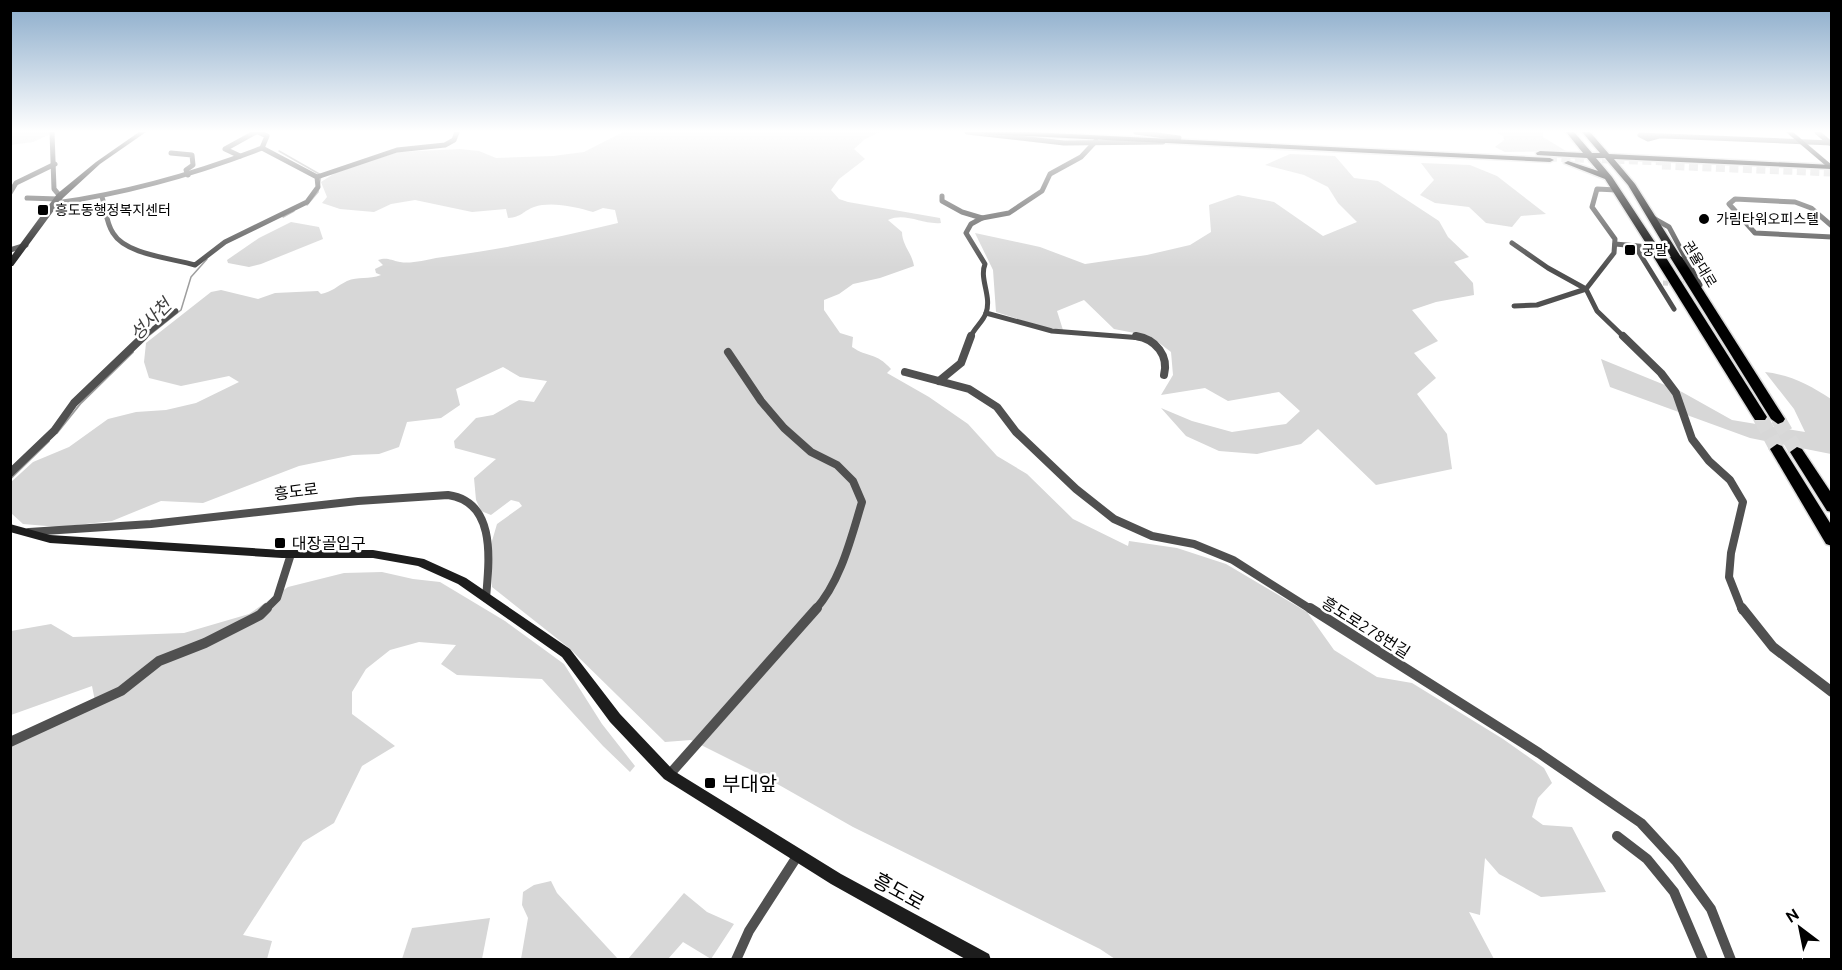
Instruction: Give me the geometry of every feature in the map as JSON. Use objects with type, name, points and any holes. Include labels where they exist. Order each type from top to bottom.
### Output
[{"type":"highway","name":"권율대로","points":[[1657,252],[1760,417]]},
{"type":"highway","name":"권율대로","points":[[1674,253],[1778,419]]},
{"type":"highway","points":[[1777,449],[1832,540]]},
{"type":"highway","points":[[1797,452],[1832,507]]},
{"type":"main road","name":"권율대로","points":[[1626,177],[1674,253]]},
{"type":"main road","points":[[1631,184],[1634,177]]},
{"type":"main road","name":"권율대로","points":[[1609,179],[1657,252]]},
{"type":"street","points":[[10,193],[16,183],[28,177]]},
{"type":"street","points":[[54,177],[54,189],[58,199]]},
{"type":"street","points":[[10,264],[58,199],[82,177]]},
{"type":"street","points":[[27,198],[102,197],[179,177]]},
{"type":"street","points":[[102,197],[113,235],[136,252],[177,258],[195,264],[234,237],[307,202],[318,187],[318,177]]},
{"type":"street","points":[[939,381],[960,363],[973,330],[986,313],[987,289],[982,272],[986,264],[966,233],[970,224],[982,218],[1009,213],[1042,191],[1048,177]]},
{"type":"street","points":[[1514,306],[1536,305],[1586,289],[1614,253],[1616,239],[1600,222],[1592,207],[1597,189],[1617,190]]},
{"type":"street","points":[[942,196],[942,201],[962,212],[982,218]]},
{"type":"street","points":[[1832,226],[1811,208],[1795,202],[1735,199],[1728,204],[1755,233],[1832,237]]},
{"type":"street","points":[[1653,218],[1669,227],[1700,285],[1696,284]]},
{"type":"street","points":[[1512,243],[1548,268],[1586,289],[1597,310],[1616,331],[1638,348],[1676,393],[1692,439],[1709,461],[1730,480],[1743,502],[1731,553],[1729,577],[1744,614],[1773,647],[1832,692]]},
{"type":"street","points":[[1615,244],[1674,253]]},
{"type":"street","points":[[10,250],[26,245]]},
{"type":"street","points":[[1635,246],[1660,282],[1674,309]]},
{"type":"street","points":[[10,473],[54,431],[74,403],[145,335],[176,310]]},
{"type":"street","points":[[986,313],[1052,331],[1141,337],[1162,350],[1167,364],[1164,375]]},
{"type":"street","points":[[669,775],[826,598],[849,544],[862,502],[853,481],[837,465],[811,452],[784,428],[761,401],[728,352]]},
{"type":"street","name":"흥도로278번길","points":[[905,372],[969,388],[997,407],[1016,432],[1076,489],[1114,519],[1152,536],[1194,544],[1233,560],[1539,753],[1641,823],[1676,861],[1711,909],[1731,960]]},
{"type":"street","name":"흥도로","points":[[26,533],[223,517],[357,500],[439,495],[463,498],[476,509],[486,526],[488,562],[486,598]]},
{"type":"street","name":"흥도로","points":[[10,528],[50,539],[291,554],[372,554],[420,562],[462,580],[566,653],[615,718],[669,775],[836,879],[983,960]]},
{"type":"street","points":[[10,742],[122,691],[159,661],[205,643],[260,615],[277,598],[291,554]]},
{"type":"street","points":[[1617,836],[1647,859],[1674,892],[1703,960]]},
{"type":"street","points":[[736,960],[748,931],[798,855]]},
{"type":"shaded area","points":[[328,177],[841,177],[831,190],[839,199],[940,218],[941,223],[901,217],[888,220],[902,232],[914,266],[880,278],[853,284],[839,294],[824,300],[824,310],[840,333],[853,337],[852,347],[881,360],[891,369],[887,373],[929,397],[968,424],[997,456],[1027,474],[1073,519],[1128,546],[1129,541],[1177,548],[1226,564],[1307,612],[1334,650],[1377,677],[1412,683],[1503,739],[1544,768],[1552,783],[1538,798],[1532,817],[1543,825],[1572,827],[1606,892],[1541,897],[1499,874],[1485,858],[1480,915],[1469,912],[1494,959],[1115,959],[1100,949],[853,827],[765,777],[691,740],[665,742],[569,648],[492,587],[492,541],[497,524],[522,506],[519,502],[511,500],[491,515],[481,511],[476,500],[474,478],[496,459],[455,448],[454,441],[476,418],[493,415],[519,400],[534,402],[547,381],[520,377],[503,367],[456,389],[460,405],[441,418],[407,422],[399,447],[379,454],[353,455],[299,466],[203,503],[161,501],[112,521],[59,527],[23,524],[11,513],[10,483],[33,462],[69,447],[108,419],[136,412],[166,410],[196,403],[239,382],[229,376],[181,386],[149,378],[144,362],[146,343],[211,292],[221,290],[258,299],[275,293],[318,291],[321,294],[351,280],[381,275],[376,273],[375,269],[383,265],[378,260],[381,259],[418,262],[527,243],[618,223],[615,210],[603,208],[593,212],[556,205],[541,205],[508,218],[506,209],[472,212],[415,200],[391,204],[374,212],[340,209],[322,203],[327,197],[321,182]]},
{"type":"shaded area","points":[[1309,177],[1353,177],[1378,181],[1439,221],[1448,237],[1469,257],[1454,262],[1473,283],[1474,295],[1436,302],[1412,310],[1438,341],[1414,353],[1436,378],[1417,394],[1447,434],[1452,469],[1376,485],[1318,429],[1301,444],[1257,454],[1219,451],[1186,436],[1161,408],[1192,421],[1232,432],[1286,424],[1300,411],[1279,392],[1228,401],[1205,388],[1161,395],[1173,375],[1171,352],[1150,336],[1114,329],[1084,300],[1057,311],[1063,330],[1043,327],[996,312],[993,270],[975,233],[1040,247],[1085,264],[1147,255],[1190,245],[1211,232],[1209,205],[1238,195],[1274,202],[1323,236],[1357,222],[1338,203],[1328,187]]},
{"type":"shaded area","points":[[1432,177],[1499,177],[1546,214],[1521,216],[1512,227],[1486,223],[1469,207],[1435,203],[1420,195],[1434,180]]},
{"type":"shaded area","points":[[291,222],[319,227],[323,239],[261,264],[249,267],[228,263],[227,260],[259,238]]},
{"type":"shaded area","points":[[1601,359],[1682,392],[1732,420],[1805,432],[1794,409],[1765,372],[1800,381],[1831,399],[1831,454],[1750,438],[1610,387]]},
{"type":"shaded area","points":[[382,572],[440,582],[505,621],[564,664],[602,724],[635,766],[630,772],[542,679],[457,675],[441,664],[456,645],[419,642],[390,650],[366,669],[352,692],[352,714],[395,746],[362,766],[334,823],[303,842],[243,935],[272,941],[267,959],[11,959],[11,745],[95,701],[92,686],[11,715],[11,631],[51,624],[73,637],[184,633],[249,614],[288,587],[344,573]]},
{"type":"shaded area","points":[[551,881],[557,893],[618,959],[521,959],[528,918],[522,905],[523,892],[534,885]]},
{"type":"shaded area","points":[[684,893],[707,912],[734,924],[711,959],[683,942],[668,959],[628,959]]},
{"type":"shaded area","points":[[490,918],[482,959],[402,959],[412,928]]},
{"type":"waterway","name":"성사천","points":[[307,205],[318,192],[321,177]]},
{"type":"waterway","name":"성사천","points":[[283,217],[294,211]]},
{"type":"waterway","name":"성사천","points":[[146,338],[181,310],[191,277],[207,259]]},
{"type":"waterway","name":"성사천","points":[[57,433],[81,403],[133,352]]},
{"type":"waterway","name":"성사천","points":[[10,479],[49,441]]},
{"type":"tunnel","points":[[1663,283],[1695,284]]},
{"type":"tunnel","points":[[1760,417],[1777,449]]},
{"type":"tunnel","points":[[1778,419],[1797,452]]},
{"type":"place","name":"흥도동행정복지센터","points":[[43,210]]},
{"type":"place","name":"가림타워오피스텔","points":[[1704,219]]},
{"type":"place","name":"궁말","points":[[1630,250]]},
{"type":"place","name":"대장골입구","points":[[280,543]]},
{"type":"place","name":"부대앞","points":[[710,783]]}]
